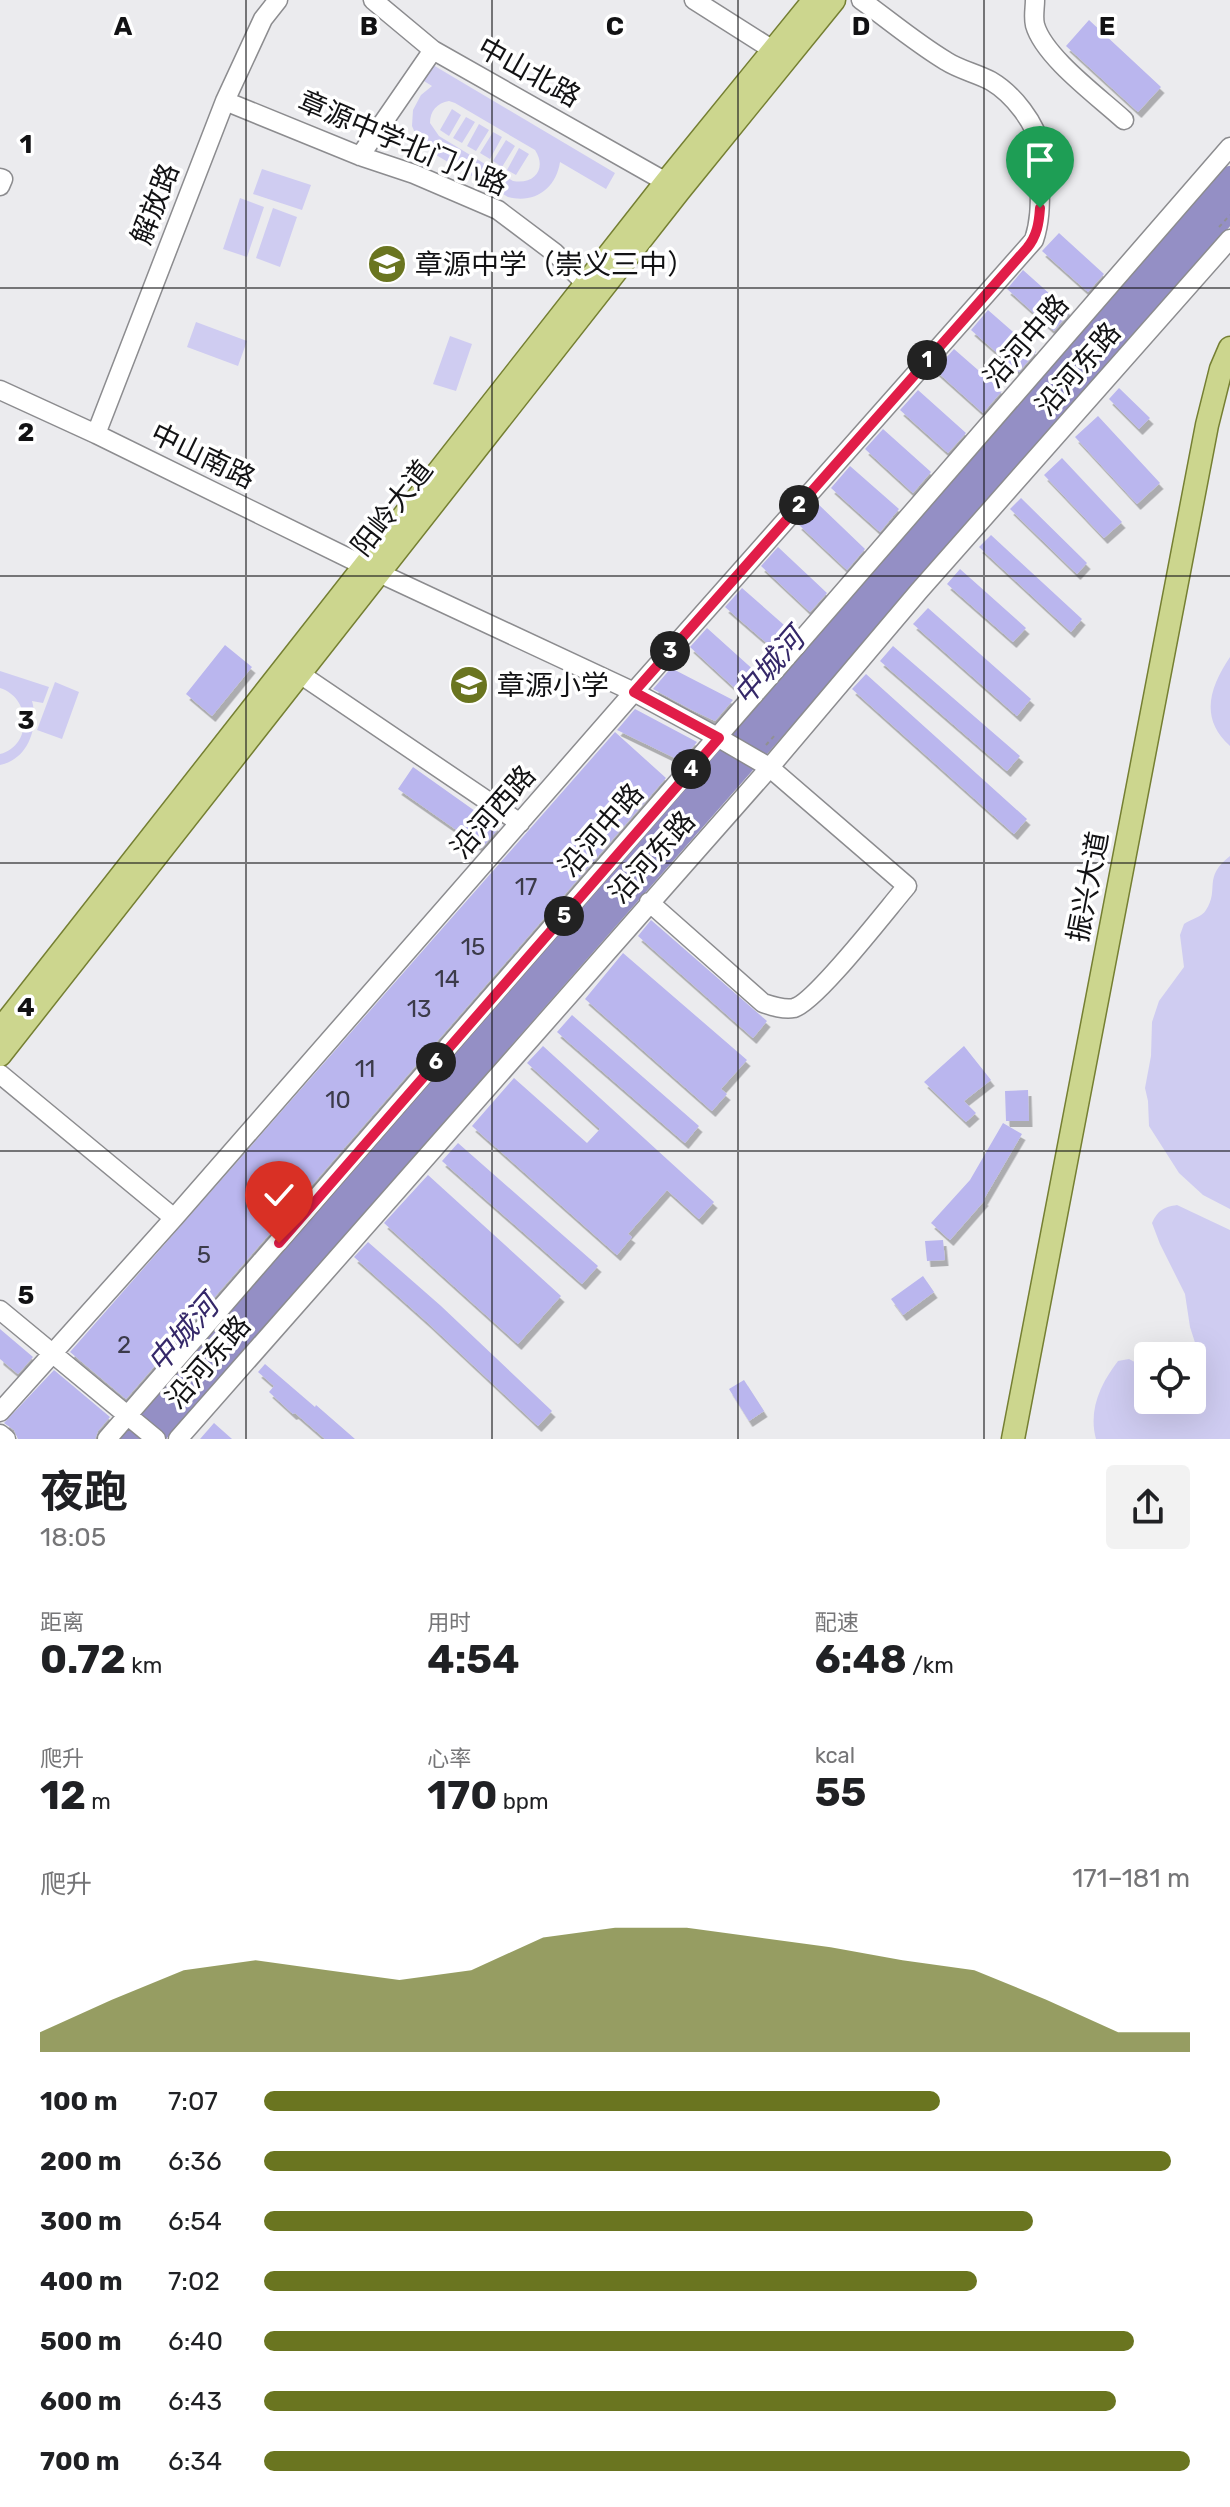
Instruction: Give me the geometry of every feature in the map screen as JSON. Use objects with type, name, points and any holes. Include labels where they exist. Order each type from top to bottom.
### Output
[{"type":"main road","name":"阳岭大道","points":[[0,1055],[300,674],[372,570],[586,284],[814,0]]},
{"type":"main road","name":"阳岭大道","points":[[0,1030],[834,0]]},
{"type":"main road","name":"振兴大道","points":[[1013,1439],[1207,425],[1221,369],[1230,348]]},
{"type":"main road","name":"振兴大道","points":[[1021,1439],[1216,428],[1230,375]]},
{"type":"street","name":"解放路","points":[[96,434],[225,101],[263,19],[278,0]]},
{"type":"street","name":"中山北路","points":[[373,0],[433,50],[666,182]]},
{"type":"street","points":[[694,0],[773,50]]},
{"type":"street","name":"沿河西路","points":[[0,1412],[1034,240],[1038,227],[1041,149],[1024,113],[991,81],[942,60],[861,0]]},
{"type":"street","points":[[1035,0],[1034,22],[1039,35],[1055,57],[1124,120]]},
{"type":"street","points":[[360,156],[433,50]]},
{"type":"street","name":"章源中学北门小路","points":[[225,101],[498,210],[555,253],[586,284]]},
{"type":"street","name":"沿河中路","points":[[107,1439],[132,1418],[724,741],[1230,147]]},
{"type":"street","points":[[0,178],[3,179],[0,186]]},
{"type":"street","name":"沿河东路","points":[[178,1439],[649,902],[762,763],[930,579],[1230,239]]},
{"type":"street","name":"中山南路","points":[[0,390],[372,570],[634,692],[724,741],[762,763],[907,886],[825,984],[795,1008],[763,1003],[649,902]]},
{"type":"street","points":[[300,674],[520,823]]},
{"type":"street","points":[[0,1074],[174,1218]]},
{"type":"street","points":[[0,1310],[156,1439]]},
{"type":"street","points":[[0,1434],[6,1439]]},
{"type":"shaded area","points":[[433,65],[615,173],[606,189],[560,162],[554,180],[542,192],[527,198],[508,197],[424,148],[419,142],[412,126],[413,110],[421,95],[432,86],[424,81]],"holes":[[[445,102],[455,103],[535,150],[540,163],[537,174],[521,182],[513,181],[439,136],[430,123],[433,111]]]},
{"type":"shaded area","points":[[452,109],[461,115],[449,136],[440,130]]},
{"type":"shaded area","points":[[466,117],[475,122],[462,143],[453,138]]},
{"type":"shaded area","points":[[479,124],[489,130],[476,151],[467,146]]},
{"type":"shaded area","points":[[493,132],[502,137],[490,159],[480,153]]},
{"type":"shaded area","points":[[506,140],[515,146],[502,167],[493,161]]},
{"type":"shaded area","points":[[519,148],[529,154],[516,175],[507,170]]},
{"type":"shaded area","points":[[262,169],[311,185],[302,210],[253,194]]},
{"type":"shaded area","points":[[240,198],[264,207],[247,257],[223,249]]},
{"type":"shaded area","points":[[273,208],[297,217],[280,267],[256,258]]},
{"type":"shaded area","points":[[196,322],[247,341],[238,366],[187,347]]},
{"type":"shaded area","points":[[450,336],[472,344],[456,391],[433,384]]},
{"type":"shaded area","points":[[1230,657],[1230,746],[1214,724],[1211,702],[1217,680]]},
{"type":"shaded area","points":[[0,671],[49,687],[43,703],[32,701],[33,731],[25,749],[10,762],[0,765],[0,754],[18,742],[24,722],[18,701],[0,688]]},
{"type":"shaded area","points":[[55,682],[79,692],[62,739],[37,730]]},
{"type":"shaded area","points":[[1230,856],[1230,1209],[1203,1195],[1179,1173],[1149,1126],[1145,1088],[1151,1056],[1152,1022],[1159,1001],[1184,967],[1180,935],[1184,924],[1206,910],[1216,871]]},
{"type":"shaded area","points":[[1177,1205],[1230,1230],[1230,1439],[1096,1439],[1095,1407],[1106,1378],[1118,1361],[1129,1359],[1134,1362],[1134,1414],[1206,1414],[1206,1342],[1195,1342],[1185,1294],[1152,1223],[1168,1207]]},
{"type":"building","points":[[1089,20],[1161,87],[1138,112],[1066,46]]},
{"type":"building","points":[[1059,233],[1104,274],[1088,292],[1042,251]]},
{"type":"building","points":[[1023,270],[1070,312],[1054,331],[1007,289]]},
{"type":"building","points":[[988,310],[1036,352],[1019,372],[971,330]]},
{"type":"building","points":[[954,349],[1002,391],[983,413],[935,370]]},
{"type":"building","points":[[1119,388],[1150,418],[1139,429],[1109,399]]},
{"type":"building","points":[[918,390],[966,433],[948,453],[900,410]]},
{"type":"building","points":[[1098,416],[1160,483],[1137,504],[1075,437]]},
{"type":"building","points":[[883,429],[931,472],[913,493],[865,449]]},
{"type":"building","points":[[1062,458],[1122,522],[1104,538],[1044,475]]},
{"type":"building","points":[[850,466],[899,509],[880,532],[831,488]]},
{"type":"building","points":[[1021,498],[1087,563],[1077,574],[1010,509]]},
{"type":"building","points":[[817,503],[865,549],[847,570],[798,524]]},
{"type":"building","points":[[991,535],[1082,619],[1071,632],[979,547]]},
{"type":"building","points":[[778,547],[827,593],[810,612],[761,566]]},
{"type":"building","points":[[960,569],[1026,628],[1013,642],[947,584]]},
{"type":"building","points":[[742,588],[792,632],[776,651],[725,607]]},
{"type":"building","points":[[928,608],[1031,699],[1017,716],[913,624]]},
{"type":"building","points":[[707,628],[757,673],[740,693],[690,647]]},
{"type":"building","points":[[225,645],[252,667],[212,716],[186,694]]},
{"type":"building","points":[[893,646],[1020,756],[1007,771],[880,661]]},
{"type":"building","points":[[671,668],[733,700],[715,721],[694,711],[653,689]]},
{"type":"building","points":[[866,674],[1027,819],[1014,834],[852,689]]},
{"type":"building","points":[[635,709],[697,742],[681,761],[617,730]]},
{"type":"building","points":[[615,732],[666,778],[126,1399],[70,1352]]},
{"type":"building","points":[[413,767],[499,828],[482,848],[398,789]]},
{"type":"building","points":[[651,920],[767,1021],[753,1038],[638,936]]},
{"type":"building","points":[[623,953],[747,1060],[721,1089],[727,1094],[712,1111],[585,999]]},
{"type":"building","points":[[572,1015],[699,1126],[685,1143],[557,1032]]},
{"type":"building","points":[[543,1046],[714,1202],[699,1219],[667,1190],[628,1234],[632,1237],[617,1255],[472,1126],[514,1078],[587,1143],[600,1129],[527,1063]]},
{"type":"building","points":[[964,1046],[991,1080],[964,1101],[976,1113],[966,1122],[924,1082]]},
{"type":"building","points":[[1028,1090],[1029,1121],[1006,1121],[1005,1091]]},
{"type":"building","points":[[1003,1123],[1022,1134],[985,1200],[950,1240],[931,1223],[970,1180]]},
{"type":"building","points":[[458,1143],[598,1266],[582,1284],[442,1161]]},
{"type":"building","points":[[428,1175],[561,1296],[518,1344],[384,1223]]},
{"type":"building","points":[[943,1240],[945,1260],[927,1261],[925,1241]]},
{"type":"building","points":[[368,1242],[552,1411],[538,1426],[354,1257]]},
{"type":"building","points":[[923,1276],[934,1292],[903,1315],[891,1299]]},
{"type":"building","points":[[0,1329],[33,1357],[18,1374],[0,1359]]},
{"type":"building","points":[[265,1364],[355,1439],[325,1439],[293,1414],[269,1392],[274,1386],[258,1372]]},
{"type":"building","points":[[54,1370],[110,1417],[95,1439],[18,1439],[14,1430],[4,1423]]},
{"type":"building","points":[[744,1380],[764,1411],[749,1421],[729,1389]]},
{"type":"building","points":[[214,1423],[232,1439],[200,1439]]},
{"type":"waterway","name":"中城河","points":[[125,1439],[1230,178]]},
{"type":"waterway","points":[[150,1439],[1230,208]]},
{"type":"place","name":"章源中学（崇义三中）","points":[[387,264]]},
{"type":"place","name":"章源小学","points":[[469,685]]},
{"type":"route","points":[[279,1243],[719,738],[634,692],[1034,240],[1040,208]]}]
